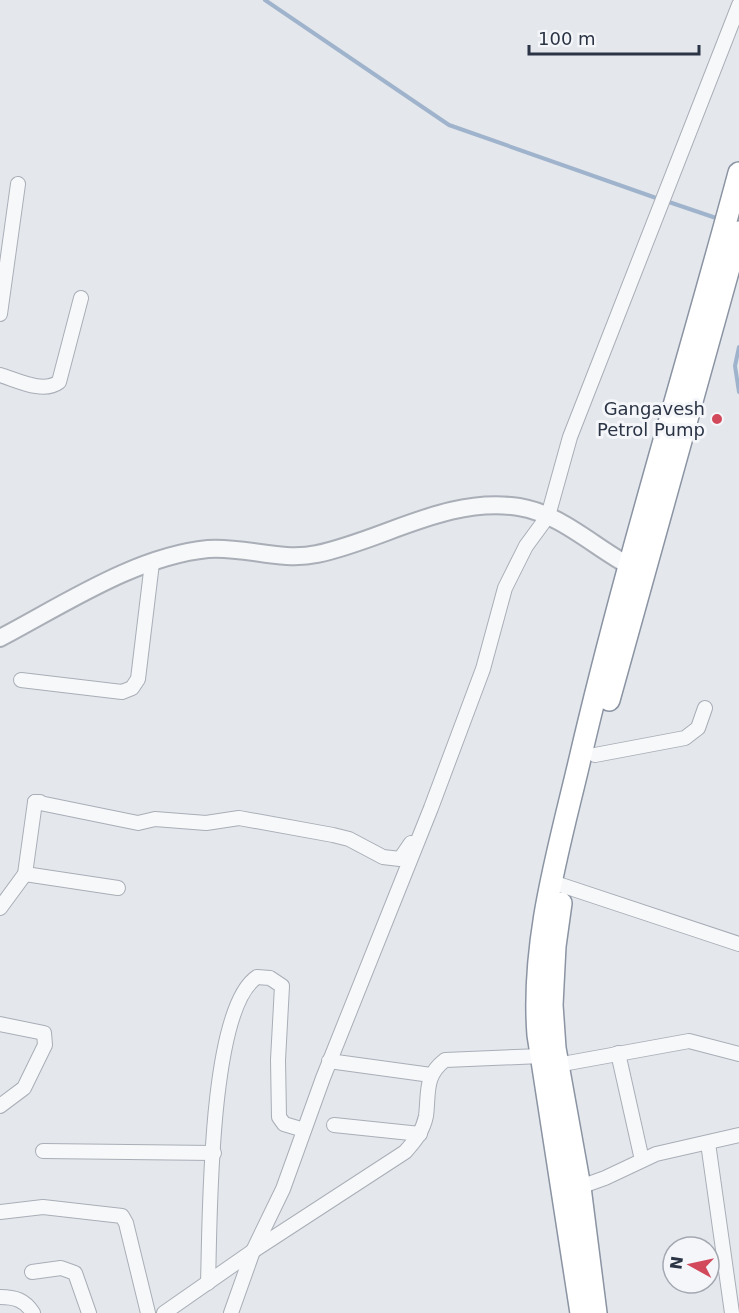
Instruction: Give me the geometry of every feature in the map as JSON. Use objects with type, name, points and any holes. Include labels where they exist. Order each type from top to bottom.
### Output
[{"type":"highway","points":[[558,884],[595,755],[637,570],[739,173]]},
{"type":"highway","points":[[581,1313],[549,1060],[558,884],[590,714],[637,570],[739,232]]},
{"type":"highway","points":[[549,1060],[580,1186],[596,1313]]},
{"type":"street","points":[[231,1313],[253,1251],[283,1189],[329,1062],[431,808],[483,669],[506,588],[526,546],[548,516],[570,437],[739,5]]},
{"type":"street","points":[[0,314],[18,184]]},
{"type":"street","points":[[0,375],[41,387],[53,386],[59,382],[81,298]]},
{"type":"street","points":[[0,638],[137,567],[152,562],[208,549],[317,554],[414,520],[483,506],[521,508],[548,516],[637,570]]},
{"type":"street","points":[[21,680],[123,692],[132,688],[138,679],[152,562]]},
{"type":"street","points":[[595,755],[685,738],[698,728],[705,708]]},
{"type":"street","points":[[0,908],[25,874],[38,802],[138,823],[155,819],[206,823],[239,818],[296,826],[349,839],[383,857],[400,859],[431,808]]},
{"type":"street","points":[[25,874],[118,888]]},
{"type":"street","points":[[558,884],[739,944]]},
{"type":"street","points":[[208,1283],[217,1086],[223,1053],[233,1019],[247,988],[256,977],[270,978],[282,987],[278,1060],[279,1117],[284,1124],[304,1130]]},
{"type":"street","points":[[0,1024],[30,1028],[44,1033],[46,1038],[45,1045],[24,1088],[0,1106]]},
{"type":"street","points":[[164,1313],[253,1251],[405,1152],[420,1134],[426,1118],[428,1081],[435,1068],[445,1060],[549,1060],[618,1053],[688,1041],[739,1054]]},
{"type":"street","points":[[618,1053],[642,1160]]},
{"type":"street","points":[[329,1062],[431,1075]]},
{"type":"street","points":[[334,1125],[420,1134]]},
{"type":"street","points":[[580,1186],[656,1154],[739,1135]]},
{"type":"street","points":[[708,1143],[736,1312]]},
{"type":"street","points":[[43,1150],[214,1153]]},
{"type":"street","points":[[0,1212],[43,1207],[122,1216],[126,1222],[148,1313]]},
{"type":"street","points":[[32,1272],[61,1268],[75,1273],[89,1313]]},
{"type":"street","points":[[0,1297],[13,1297],[24,1302],[33,1313]]},
{"type":"waterway","points":[[265,0],[449,125],[659,199]]},
{"type":"waterway","points":[[666,201],[719,219]]},
{"type":"waterway","points":[[739,347],[735,366],[739,392]]},
{"type":"place","name":"Gangavesh Petrol Pump","points":[[717,419]]}]
